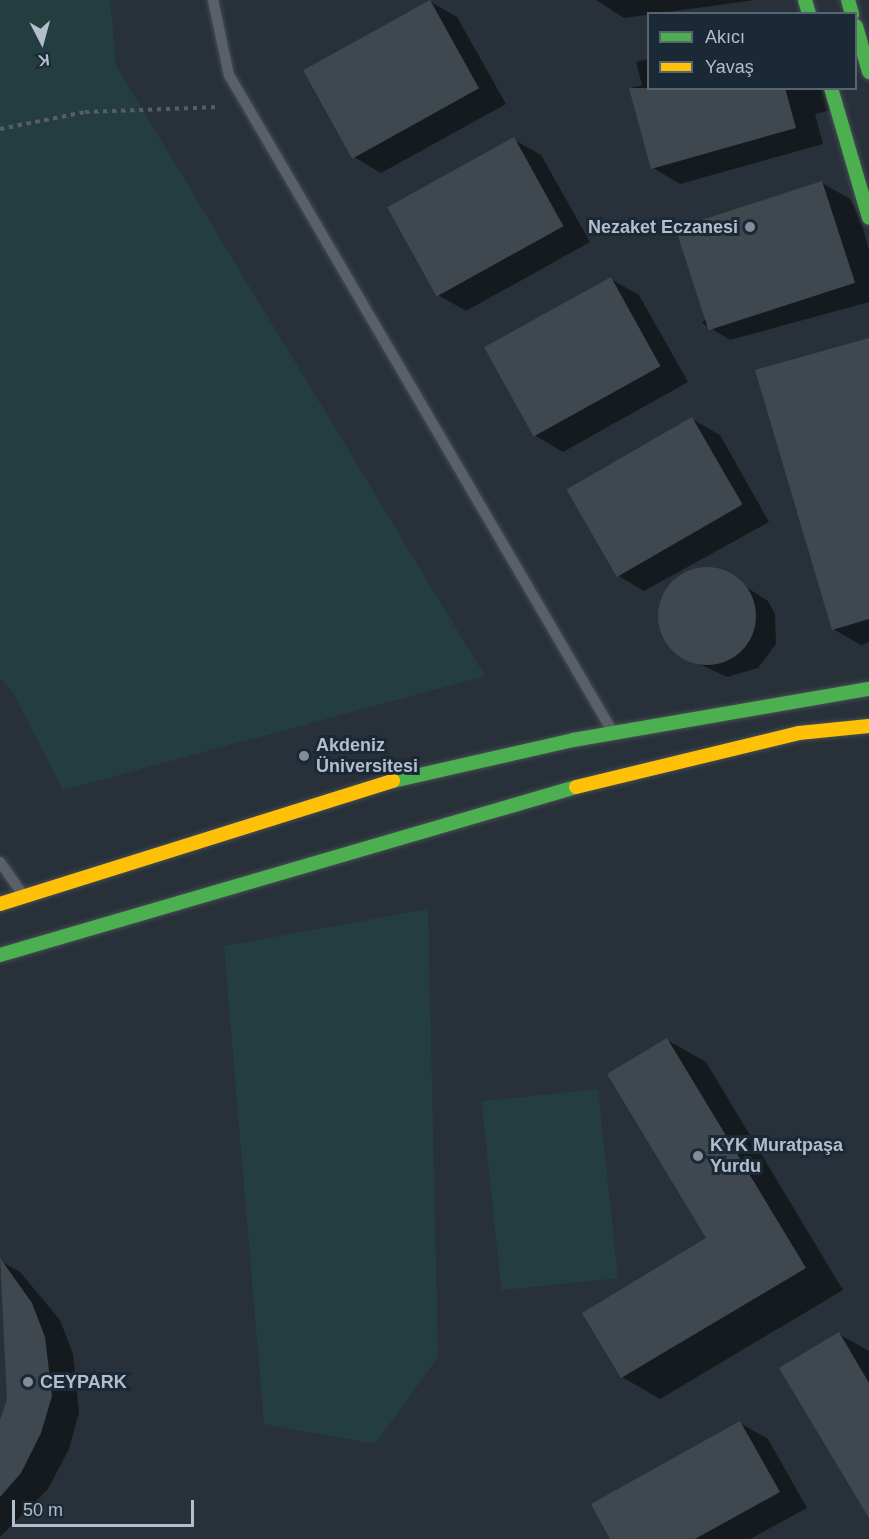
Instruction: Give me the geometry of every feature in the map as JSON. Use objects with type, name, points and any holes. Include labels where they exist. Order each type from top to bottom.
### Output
[{"type":"street","points":[[857,33],[869,72]]},
{"type":"street","points":[[832,90],[869,218]]},
{"type":"street","points":[[0,904],[373,785],[615,734],[869,689]]},
{"type":"street","points":[[0,955],[629,772],[799,733],[869,726]]},
{"type":"lane","points":[[213,0],[229,75],[615,734]]},
{"type":"lane","points":[[0,862],[24,897]]},
{"type":"path","points":[[0,129],[85,112],[219,107]]},
{"type":"green space","points":[[0,0],[110,0],[116,66],[485,676],[63,790],[12,691],[0,678]]},
{"type":"green space","points":[[428,909],[438,1357],[375,1444],[264,1424],[224,946]]},
{"type":"green space","points":[[598,1089],[618,1278],[502,1290],[482,1101]]},
{"type":"building","points":[[430,0],[479,88],[352,159],[303,70]]},
{"type":"building","points":[[629,88],[786,90],[796,128],[651,169]]},
{"type":"building","points":[[514,137],[563,226],[437,297],[387,207]]},
{"type":"building","points":[[822,181],[855,283],[709,330],[676,229]]},
{"type":"building","points":[[611,277],[660,366],[534,437],[484,347]]},
{"type":"building","points":[[869,338],[869,619],[832,630],[755,370]]},
{"type":"building","points":[[692,417],[743,504],[617,577],[566,490]]},
{"type":"building","points":[[707,567],[726,571],[742,581],[752,597],[756,616],[752,635],[742,651],[726,661],[707,665],[688,661],[672,651],[662,635],[658,616],[662,597],[672,581],[688,571]]},
{"type":"building","name":"KYK Muratpaşa Yurdu","points":[[667,1038],[806,1268],[621,1378],[582,1313],[706,1238],[607,1074]]},
{"type":"building","name":"CEYPARK","points":[[0,1258],[32,1303],[45,1337],[52,1396],[41,1433],[21,1473],[0,1497],[0,1420],[7,1400]]},
{"type":"building","points":[[839,1332],[869,1383],[869,1518],[779,1368]]},
{"type":"building","points":[[740,1421],[780,1492],[695,1539],[610,1539],[591,1504]]},
{"type":"traffic: fast","points":[[805,0],[808,12]]},
{"type":"traffic: fast","points":[[848,0],[851,12]]},
{"type":"traffic: fast","points":[[857,30],[869,72]]},
{"type":"traffic: fast","points":[[832,90],[869,218]]},
{"type":"traffic: fast","points":[[393,781],[573,740],[869,689]]},
{"type":"traffic: fast","points":[[0,955],[576,787]]},
{"type":"traffic: slow","points":[[576,787],[799,733],[869,726]]},
{"type":"traffic: slow","points":[[0,904],[393,781]]},
{"type":"place","name":"Nezaket Eczanesi","points":[[750,227]]},
{"type":"place","name":"Akdeniz Üniversitesi","points":[[304,756]]},
{"type":"place","name":"KYK Muratpaşa Yurdu","points":[[698,1156]]},
{"type":"place","name":"CEYPARK","points":[[28,1382]]}]
